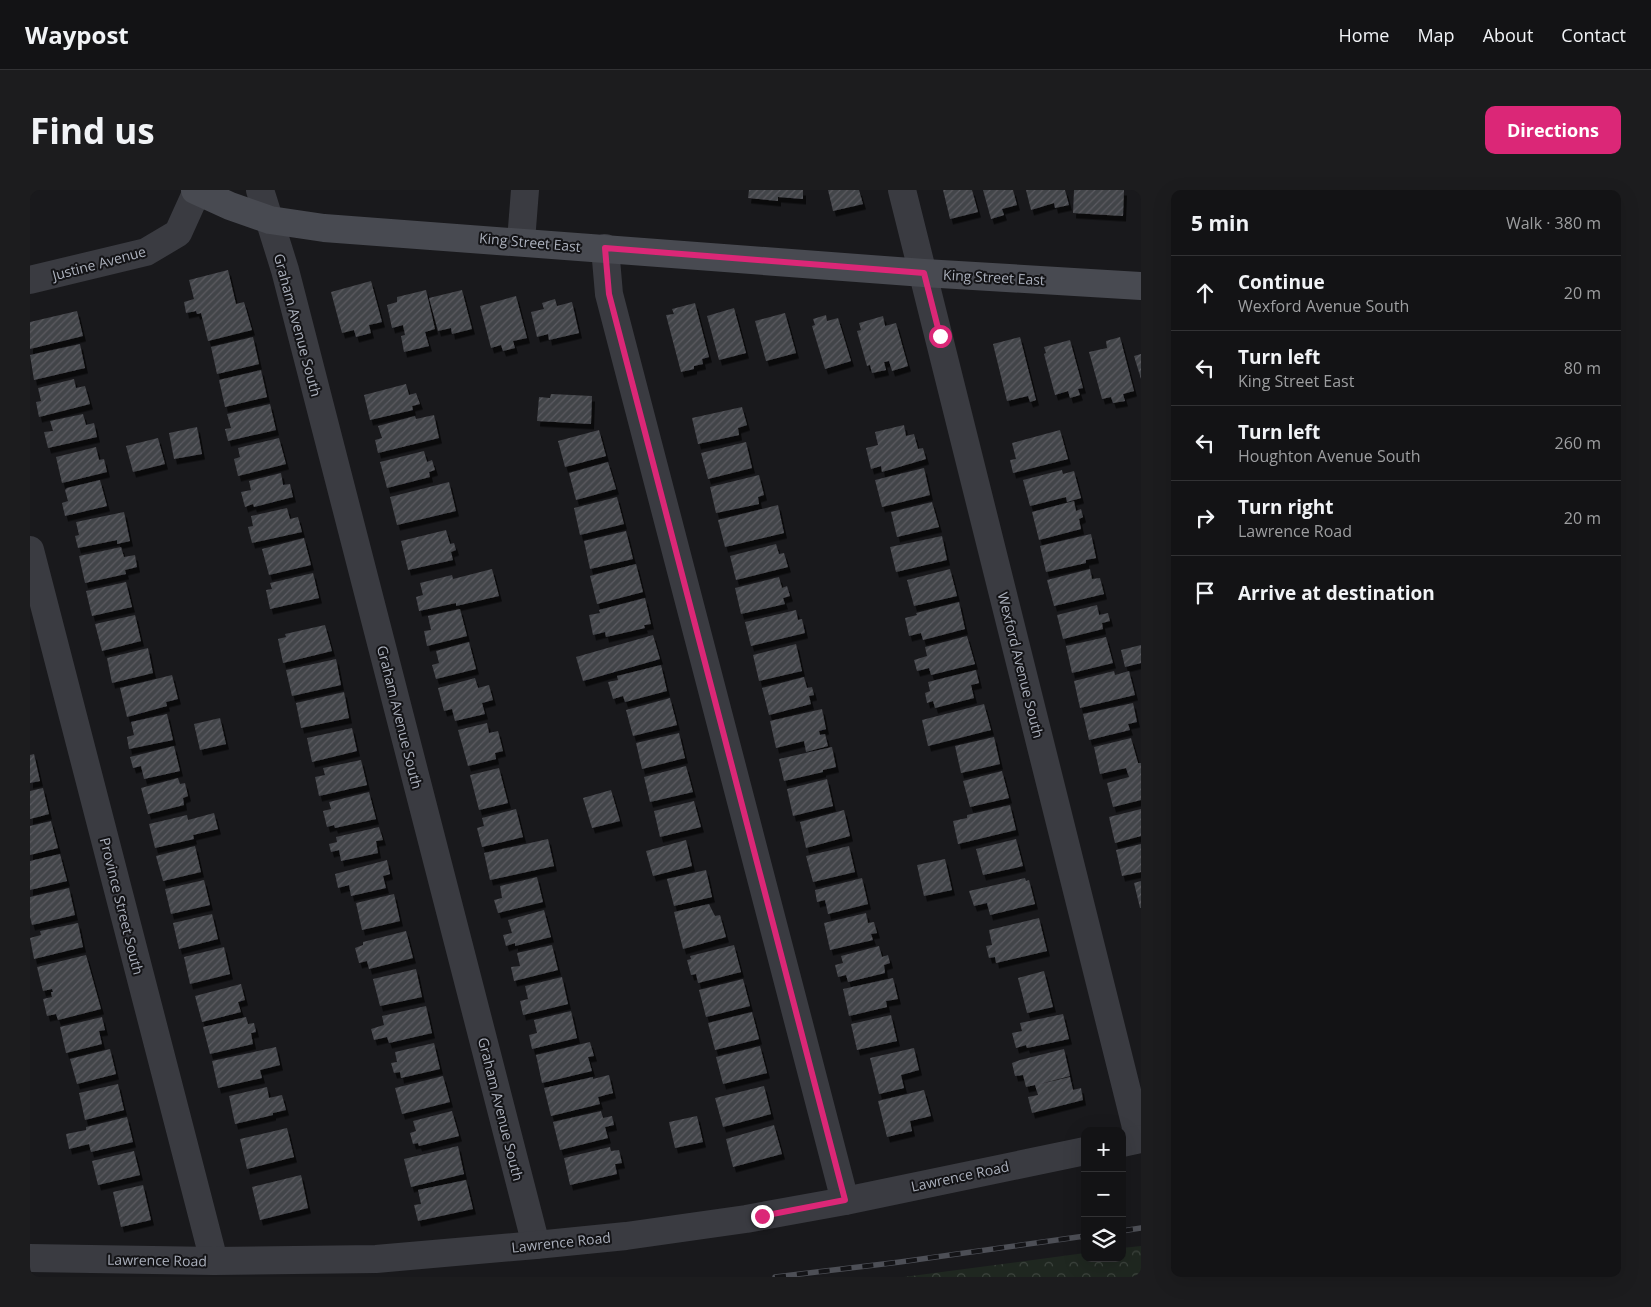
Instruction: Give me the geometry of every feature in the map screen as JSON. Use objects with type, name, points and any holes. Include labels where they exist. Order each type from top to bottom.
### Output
[{"type":"main road","name":"King Street East","points":[[196,190],[230,206],[270,220],[324,228],[521,241],[924,273],[1141,286]]},
{"type":"street","name":"Justine Avenue","points":[[30,280],[146,252],[178,233],[196,190]]},
{"type":"street","name":"Graham Avenue South","points":[[260,190],[290,290],[536,1245]]},
{"type":"street","points":[[521,241],[526,190]]},
{"type":"street","name":"Wexford Avenue South","points":[[902,190],[924,273],[1134,1140]]},
{"type":"street","points":[[605,248],[609,294],[845,1200]]},
{"type":"street","name":"Province Street South","points":[[30,550],[214,1261]]},
{"type":"street","name":"Lawrence Road","points":[[30,1258],[214,1261],[376,1259],[626,1236],[736,1220],[845,1200],[1081,1152]]},
{"type":"green space","points":[[1141,1246],[1141,1277],[904,1277],[1081,1254],[1081,1262],[1126,1262],[1126,1248]]},
{"type":"building","points":[[749,190],[803,190],[803,199],[778,197],[778,201],[748,198]]},
{"type":"building","points":[[828,190],[859,190],[863,204],[833,211]]},
{"type":"building","points":[[943,190],[972,190],[978,212],[950,219]]},
{"type":"building","points":[[983,190],[1013,190],[1017,205],[1002,209],[1004,215],[991,219]]},
{"type":"building","points":[[1026,190],[1065,190],[1069,205],[1055,208],[1054,203],[1031,210]]},
{"type":"building","points":[[1074,190],[1124,190],[1123,216],[1073,213]]},
{"type":"building","points":[[228,270],[236,304],[244,302],[252,330],[208,341],[201,313],[197,314],[196,311],[186,313],[184,302],[194,299],[189,280]]},
{"type":"building","points":[[371,281],[382,322],[369,325],[371,333],[356,337],[354,330],[342,333],[331,292]]},
{"type":"building","points":[[426,290],[435,329],[425,332],[429,346],[404,352],[401,336],[405,335],[403,325],[392,328],[387,305],[397,302],[397,297]]},
{"type":"building","points":[[462,290],[472,329],[452,334],[451,328],[438,331],[429,298]]},
{"type":"building","points":[[516,296],[527,338],[513,341],[515,348],[503,351],[501,345],[491,348],[480,306]]},
{"type":"building","points":[[555,299],[557,306],[572,302],[579,333],[549,340],[548,334],[537,337],[531,312],[544,309],[542,303]]},
{"type":"building","points":[[695,303],[709,357],[702,359],[703,364],[694,366],[694,369],[681,372],[666,315],[674,314],[672,309]]},
{"type":"building","points":[[734,308],[746,353],[719,360],[707,316]]},
{"type":"building","points":[[77,311],[83,336],[30,349],[30,322]]},
{"type":"building","points":[[785,313],[796,353],[766,361],[755,321]]},
{"type":"building","points":[[826,315],[827,321],[838,318],[851,361],[825,369],[812,326],[815,325],[813,319]]},
{"type":"building","points":[[883,316],[885,326],[896,323],[908,366],[892,371],[889,361],[884,362],[886,370],[872,373],[870,365],[867,366],[857,331],[861,330],[859,323]]},
{"type":"building","points":[[253,337],[259,364],[217,374],[211,347]]},
{"type":"building","points":[[1020,337],[1036,400],[1030,402],[1028,396],[1007,401],[993,344]]},
{"type":"building","points":[[1120,337],[1134,391],[1123,394],[1125,401],[1113,403],[1111,397],[1102,399],[1089,352],[1107,348],[1106,341]]},
{"type":"building","points":[[1070,340],[1083,388],[1078,389],[1080,395],[1070,398],[1068,391],[1055,395],[1044,354],[1046,353],[1044,347]]},
{"type":"building","points":[[80,344],[85,368],[34,380],[30,355]]},
{"type":"building","points":[[1141,354],[1141,379],[1134,356]]},
{"type":"building","points":[[261,370],[267,397],[225,407],[219,380]]},
{"type":"building","points":[[74,379],[76,388],[85,386],[90,404],[39,417],[36,402],[41,401],[38,388]]},
{"type":"building","points":[[406,384],[409,395],[416,393],[420,404],[412,406],[413,410],[370,420],[364,395]]},
{"type":"building","points":[[551,394],[592,396],[591,424],[537,421],[539,397],[550,398]]},
{"type":"building","points":[[270,404],[276,430],[228,441],[225,429],[231,428],[227,414]]},
{"type":"building","points":[[742,407],[747,425],[738,428],[739,435],[698,444],[692,418]]},
{"type":"building","points":[[83,414],[86,425],[94,423],[97,437],[48,448],[44,432],[53,431],[50,421]]},
{"type":"building","points":[[434,415],[439,438],[378,453],[375,440],[382,438],[378,426],[415,416],[416,419]]},
{"type":"building","points":[[904,425],[906,436],[914,434],[918,449],[923,448],[926,459],[882,472],[881,466],[871,469],[866,448],[878,445],[875,432]]},
{"type":"building","points":[[197,427],[202,454],[174,459],[169,433]]},
{"type":"building","points":[[599,430],[606,456],[565,467],[558,441]]},
{"type":"building","points":[[1060,430],[1068,459],[1013,473],[1010,460],[1016,459],[1012,443]]},
{"type":"building","points":[[158,438],[165,464],[133,472],[126,446]]},
{"type":"building","points":[[279,438],[286,464],[238,476],[234,459],[240,457],[238,448]]},
{"type":"building","points":[[746,442],[752,468],[708,479],[701,453]]},
{"type":"building","points":[[96,447],[99,460],[104,459],[107,472],[62,483],[56,457]]},
{"type":"building","points":[[424,451],[427,462],[432,460],[435,470],[429,472],[430,477],[387,488],[380,462]]},
{"type":"building","points":[[608,462],[616,489],[576,500],[569,473]]},
{"type":"building","points":[[924,468],[930,495],[882,507],[875,480]]},
{"type":"building","points":[[1062,470],[1063,474],[1074,471],[1081,498],[1067,502],[1066,497],[1030,506],[1023,480]]},
{"type":"building","points":[[281,473],[283,485],[290,484],[293,497],[254,507],[253,504],[245,507],[241,492],[251,490],[249,481]]},
{"type":"building","points":[[759,475],[764,495],[758,497],[759,504],[716,513],[710,487]]},
{"type":"building","points":[[100,480],[107,506],[65,516],[62,503],[68,501],[65,490]]},
{"type":"building","points":[[449,482],[456,511],[397,525],[390,497]]},
{"type":"building","points":[[617,497],[624,524],[580,535],[574,508]]},
{"type":"building","points":[[1074,501],[1076,511],[1081,509],[1083,517],[1079,519],[1081,529],[1039,540],[1032,512]]},
{"type":"building","points":[[932,502],[939,527],[897,537],[891,512]]},
{"type":"building","points":[[778,505],[784,533],[725,547],[718,520]]},
{"type":"building","points":[[287,508],[290,519],[298,517],[302,532],[252,543],[248,527],[253,526],[251,516]]},
{"type":"building","points":[[124,512],[130,541],[117,544],[117,540],[78,548],[75,536],[79,535],[76,522]]},
{"type":"building","points":[[446,530],[450,544],[454,543],[456,550],[451,552],[453,560],[408,570],[401,541]]},
{"type":"building","points":[[626,531],[633,559],[590,569],[584,541]]},
{"type":"building","points":[[1091,534],[1096,558],[1086,560],[1086,563],[1046,572],[1040,546]]},
{"type":"building","points":[[942,536],[947,560],[896,572],[890,547]]},
{"type":"building","points":[[304,538],[311,565],[269,575],[262,549]]},
{"type":"building","points":[[776,544],[779,554],[784,553],[788,567],[736,580],[730,556]]},
{"type":"building","points":[[121,547],[124,557],[135,555],[137,567],[125,570],[126,574],[85,583],[79,556]]},
{"type":"building","points":[[636,564],[643,592],[597,604],[590,576]]},
{"type":"building","points":[[492,569],[499,596],[456,606],[456,603],[419,611],[416,597],[423,595],[420,583],[452,575],[453,579]]},
{"type":"building","points":[[950,569],[957,596],[914,606],[907,580]]},
{"type":"building","points":[[1090,569],[1092,579],[1100,578],[1104,594],[1054,606],[1047,580]]},
{"type":"building","points":[[313,573],[319,598],[270,609],[266,590],[272,589],[270,583]]},
{"type":"building","points":[[779,577],[782,588],[787,586],[790,596],[783,598],[785,604],[741,614],[735,588]]},
{"type":"building","points":[[126,582],[132,607],[92,616],[86,591]]},
{"type":"building","points":[[645,598],[651,624],[644,625],[645,628],[606,637],[605,632],[593,635],[589,615],[600,613],[599,610]]},
{"type":"building","points":[[959,602],[965,629],[923,640],[921,633],[909,636],[905,618],[917,615],[916,613]]},
{"type":"building","points":[[1097,605],[1099,615],[1108,613],[1110,621],[1102,623],[1103,629],[1063,639],[1057,615]]},
{"type":"building","points":[[460,609],[467,636],[427,646],[424,631],[431,630],[428,616]]},
{"type":"building","points":[[796,610],[798,620],[802,619],[805,633],[751,646],[745,622]]},
{"type":"building","points":[[135,615],[141,641],[102,651],[95,624]]},
{"type":"building","points":[[325,625],[332,651],[283,663],[278,639],[286,637],[285,634]]},
{"type":"building","points":[[653,635],[660,659],[583,681],[576,657]]},
{"type":"building","points":[[967,636],[975,664],[931,675],[929,668],[917,671],[914,660],[927,656],[925,647]]},
{"type":"building","points":[[1106,637],[1113,663],[1072,673],[1066,646]]},
{"type":"building","points":[[469,642],[476,669],[436,679],[432,665],[439,663],[436,651]]},
{"type":"building","points":[[796,644],[802,671],[759,681],[753,655]]},
{"type":"building","points":[[1141,645],[1141,663],[1125,667],[1121,650]]},
{"type":"building","points":[[148,648],[153,673],[112,683],[107,658]]},
{"type":"building","points":[[336,659],[341,685],[292,696],[286,670]]},
{"type":"building","points":[[661,665],[667,691],[625,702],[623,696],[613,699],[608,682],[618,680],[617,676]]},
{"type":"building","points":[[976,670],[979,683],[971,685],[974,698],[935,708],[933,701],[927,703],[925,693],[930,691],[928,682]]},
{"type":"building","points":[[1114,671],[1115,675],[1129,671],[1135,695],[1080,708],[1074,681]]},
{"type":"building","points":[[172,675],[178,699],[166,702],[167,706],[127,717],[120,688]]},
{"type":"building","points":[[804,677],[807,688],[812,687],[814,695],[809,696],[811,704],[769,715],[762,688]]},
{"type":"building","points":[[475,678],[478,688],[489,685],[493,700],[482,703],[485,714],[455,721],[452,709],[444,711],[438,688]]},
{"type":"building","points":[[344,692],[349,718],[301,728],[296,703]]},
{"type":"building","points":[[670,698],[677,725],[633,736],[626,710]]},
{"type":"building","points":[[1133,703],[1137,722],[1128,724],[1130,730],[1089,740],[1083,714]]},
{"type":"building","points":[[984,704],[991,730],[928,746],[922,720]]},
{"type":"building","points":[[822,709],[826,729],[819,731],[820,735],[825,734],[828,746],[806,752],[804,741],[776,748],[770,721]]},
{"type":"building","points":[[167,714],[173,740],[129,749],[127,737],[134,735],[131,722]]},
{"type":"building","points":[[220,718],[226,744],[200,750],[194,724]]},
{"type":"building","points":[[487,723],[489,733],[498,731],[503,751],[495,753],[496,759],[468,766],[458,730]]},
{"type":"building","points":[[352,728],[357,751],[312,762],[307,738]]},
{"type":"building","points":[[679,733],[685,758],[642,769],[636,743]]},
{"type":"building","points":[[994,737],[1000,764],[961,773],[955,746]]},
{"type":"building","points":[[1131,738],[1138,763],[1141,763],[1141,800],[1113,807],[1107,783],[1129,777],[1126,768],[1100,774],[1094,747]]},
{"type":"building","points":[[174,746],[180,771],[144,779],[141,766],[133,768],[130,757]]},
{"type":"building","points":[[832,747],[836,767],[784,781],[779,759]]},
{"type":"building","points":[[34,754],[40,781],[30,783],[30,755]]},
{"type":"building","points":[[361,760],[367,785],[319,796],[315,777],[325,775],[323,768]]},
{"type":"building","points":[[686,766],[693,792],[650,802],[644,777]]},
{"type":"building","points":[[499,768],[508,803],[479,810],[470,775]]},
{"type":"building","points":[[1002,771],[1009,798],[970,807],[963,781]]},
{"type":"building","points":[[178,778],[180,784],[185,783],[188,796],[183,798],[184,805],[148,814],[141,788]]},
{"type":"building","points":[[827,779],[833,806],[793,816],[787,789]]},
{"type":"building","points":[[43,788],[49,814],[30,819],[30,791]]},
{"type":"building","points":[[611,790],[620,821],[592,828],[583,798]]},
{"type":"building","points":[[369,792],[376,819],[335,828],[334,825],[327,827],[323,811],[331,809],[329,802]]},
{"type":"building","points":[[694,801],[701,827],[660,837],[654,811]]},
{"type":"building","points":[[1010,805],[1016,830],[958,844],[953,821],[967,818],[967,815]]},
{"type":"building","points":[[516,809],[523,837],[482,847],[477,828],[484,826],[482,818]]},
{"type":"building","points":[[1141,809],[1141,836],[1115,843],[1109,817]]},
{"type":"building","points":[[844,810],[850,836],[806,848],[800,822]]},
{"type":"building","points":[[214,813],[218,829],[193,835],[194,839],[155,848],[149,824],[187,815],[188,820]]},
{"type":"building","points":[[51,821],[58,848],[30,855],[30,826]]},
{"type":"building","points":[[379,827],[383,840],[376,841],[378,853],[341,861],[339,850],[331,852],[329,844],[337,842],[336,837]]},
{"type":"building","points":[[548,839],[554,866],[490,880],[484,853]]},
{"type":"building","points":[[1016,839],[1023,866],[983,875],[976,849]]},
{"type":"building","points":[[686,840],[692,866],[653,876],[646,851]]},
{"type":"building","points":[[1141,844],[1141,872],[1122,876],[1116,850]]},
{"type":"building","points":[[195,846],[201,872],[163,881],[156,856]]},
{"type":"building","points":[[849,846],[855,872],[813,882],[806,856]]},
{"type":"building","points":[[60,854],[67,881],[30,890],[30,861]]},
{"type":"building","points":[[945,859],[952,890],[924,896],[917,865]]},
{"type":"building","points":[[387,860],[390,874],[383,876],[386,888],[351,896],[349,885],[338,888],[335,874]]},
{"type":"building","points":[[706,870],[712,897],[674,906],[667,879]]},
{"type":"building","points":[[537,877],[543,902],[498,913],[494,900],[502,898],[500,886]]},
{"type":"building","points":[[862,878],[868,904],[828,914],[825,900],[817,902],[815,890]]},
{"type":"building","points":[[1025,878],[1026,881],[1029,880],[1035,904],[990,915],[987,903],[974,906],[969,891]]},
{"type":"building","points":[[204,880],[210,905],[171,914],[165,889]]},
{"type":"building","points":[[1141,881],[1141,908],[1140,908],[1134,883]]},
{"type":"building","points":[[69,888],[75,915],[32,925],[30,897]]},
{"type":"building","points":[[394,894],[400,921],[362,930],[356,903]]},
{"type":"building","points":[[709,904],[715,916],[720,915],[726,937],[683,949],[674,912]]},
{"type":"building","points":[[544,910],[551,937],[515,946],[515,943],[506,946],[503,935],[512,933],[508,920]]},
{"type":"building","points":[[866,913],[868,923],[874,922],[877,933],[871,934],[873,940],[830,950],[824,923]]},
{"type":"building","points":[[212,914],[218,939],[179,949],[173,923]]},
{"type":"building","points":[[1039,918],[1047,951],[996,963],[995,957],[989,958],[986,946],[992,945],[989,930]]},
{"type":"building","points":[[78,923],[83,947],[34,959],[30,938],[41,935],[40,931]]},
{"type":"building","points":[[406,931],[413,958],[369,969],[367,961],[359,963],[355,948],[363,945],[363,942]]},
{"type":"building","points":[[552,945],[558,970],[514,981],[511,967],[520,966],[517,953]]},
{"type":"building","points":[[734,945],[741,972],[698,983],[696,974],[691,975],[687,960],[691,959],[690,956]]},
{"type":"building","points":[[879,946],[882,957],[888,955],[890,963],[884,965],[885,973],[848,982],[846,975],[838,977],[835,965],[843,963],[841,956]]},
{"type":"building","points":[[224,947],[230,974],[190,984],[184,957]]},
{"type":"building","points":[[86,955],[101,1009],[58,1020],[56,1014],[47,1016],[43,999],[52,997],[51,992],[53,992],[52,989],[43,991],[37,967]]},
{"type":"building","points":[[416,969],[422,997],[380,1006],[373,979]]},
{"type":"building","points":[[1044,971],[1053,1007],[1027,1013],[1018,978]]},
{"type":"building","points":[[562,977],[568,1004],[523,1015],[520,1001],[528,999],[525,986]]},
{"type":"building","points":[[893,978],[898,999],[886,1001],[887,1007],[849,1016],[843,989]]},
{"type":"building","points":[[743,979],[750,1006],[706,1017],[699,990]]},
{"type":"building","points":[[241,984],[245,1000],[238,1002],[241,1012],[202,1022],[195,996]]},
{"type":"building","points":[[426,1006],[432,1033],[389,1043],[387,1037],[374,1040],[371,1029],[384,1025],[382,1016]]},
{"type":"building","points":[[571,1011],[577,1038],[532,1049],[529,1035],[537,1033],[534,1020]]},
{"type":"building","points":[[752,1012],[759,1039],[715,1050],[708,1023]]},
{"type":"building","points":[[1063,1014],[1069,1039],[1027,1048],[1026,1045],[1016,1048],[1012,1033],[1022,1031],[1020,1023]]},
{"type":"building","points":[[891,1015],[897,1041],[857,1050],[851,1024]]},
{"type":"building","points":[[102,1017],[105,1030],[99,1031],[102,1044],[66,1053],[60,1027]]},
{"type":"building","points":[[246,1017],[248,1024],[254,1023],[256,1032],[251,1033],[253,1044],[210,1054],[203,1027]]},
{"type":"building","points":[[590,1042],[594,1056],[588,1057],[592,1071],[542,1083],[536,1055]]},
{"type":"building","points":[[434,1043],[440,1069],[401,1078],[400,1072],[394,1073],[391,1063],[397,1062],[395,1052]]},
{"type":"building","points":[[760,1046],[767,1073],[723,1084],[716,1057]]},
{"type":"building","points":[[276,1047],[280,1065],[260,1070],[262,1078],[218,1088],[212,1061]]},
{"type":"building","points":[[914,1048],[919,1070],[901,1075],[904,1088],[879,1094],[870,1058]]},
{"type":"building","points":[[110,1049],[116,1074],[77,1084],[70,1059]]},
{"type":"building","points":[[1064,1049],[1070,1076],[1040,1084],[1070,1077],[1073,1090],[1081,1088],[1083,1100],[1032,1113],[1028,1097],[1038,1095],[1035,1085],[1026,1087],[1023,1075],[1015,1076],[1012,1063]]},
{"type":"building","points":[[609,1075],[613,1093],[598,1097],[600,1104],[551,1116],[544,1088]]},
{"type":"building","points":[[443,1076],[450,1102],[402,1114],[395,1088]]},
{"type":"building","points":[[118,1084],[124,1110],[85,1120],[79,1093]]},
{"type":"building","points":[[764,1086],[771,1114],[723,1127],[715,1098]]},
{"type":"building","points":[[267,1087],[269,1098],[282,1095],[286,1110],[235,1124],[229,1096]]},
{"type":"building","points":[[924,1090],[931,1116],[910,1121],[912,1131],[887,1137],[878,1101]]},
{"type":"building","points":[[452,1111],[459,1136],[419,1146],[418,1143],[413,1144],[410,1133],[416,1131],[413,1121]]},
{"type":"building","points":[[601,1111],[603,1118],[612,1116],[614,1125],[605,1127],[608,1138],[560,1150],[553,1122]]},
{"type":"building","points":[[697,1116],[703,1142],[675,1148],[669,1122]]},
{"type":"building","points":[[127,1117],[133,1142],[91,1152],[89,1144],[69,1149],[66,1134],[86,1130],[86,1127]]},
{"type":"building","points":[[774,1125],[782,1154],[733,1167],[726,1139]]},
{"type":"building","points":[[287,1128],[294,1157],[247,1169],[240,1139]]},
{"type":"building","points":[[458,1146],[464,1174],[411,1187],[404,1159]]},
{"type":"building","points":[[610,1147],[611,1151],[619,1150],[622,1163],[615,1164],[617,1174],[570,1185],[564,1158]]},
{"type":"building","points":[[134,1151],[140,1175],[98,1185],[92,1161]]},
{"type":"building","points":[[301,1175],[308,1208],[260,1220],[252,1187]]},
{"type":"building","points":[[466,1180],[473,1209],[418,1221],[414,1205],[421,1204],[418,1190]]},
{"type":"building","points":[[143,1185],[151,1220],[121,1227],[113,1192]]},
{"type":"railway","points":[[1126,1230],[1141,1228]]},
{"type":"railway","points":[[775,1277],[900,1262],[1081,1237]]},
{"type":"route","points":[[762,1216],[845,1200],[609,294],[605,248],[924,273],[940,336]]}]
